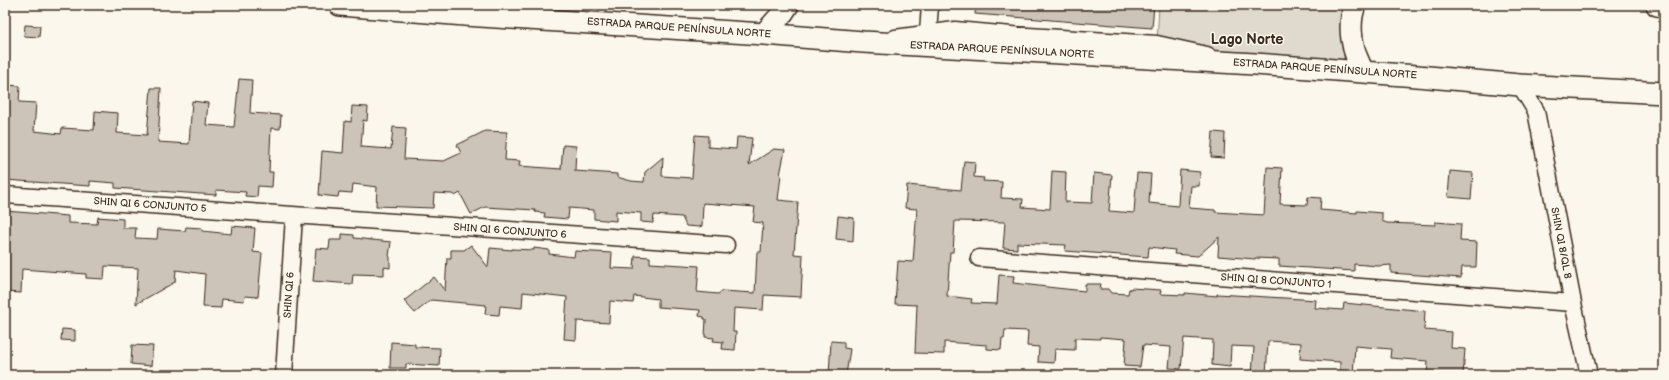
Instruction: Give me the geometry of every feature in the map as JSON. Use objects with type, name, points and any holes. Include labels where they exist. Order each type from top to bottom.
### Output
[{"type":"main road","name":"ESTRADA PARQUE PENÍNSULA NORTE","points":[[340,5],[460,10],[864,42],[1255,64],[1520,85],[1664,93]]},
{"type":"main road","points":[[764,34],[788,5]]},
{"type":"main road","points":[[1355,5],[1352,20],[1354,52],[1356,60],[1364,72]]},
{"type":"main road","points":[[1657,5],[1664,6]]},
{"type":"street","points":[[928,33],[930,5]]},
{"type":"street","points":[[864,42],[955,30],[1157,44],[1255,64]]},
{"type":"street","name":"SHIN QI 8/QL 8","points":[[1520,85],[1536,111],[1573,303],[1589,375]]},
{"type":"street","points":[[1536,111],[1555,87]]},
{"type":"street","name":"SHIN QI 6 CONJUNTO 5","points":[[5,195],[294,216]]},
{"type":"street","name":"SHIN QI 6 CONJUNTO 6","points":[[294,216],[726,245]]},
{"type":"street","name":"SHIN QI 6","points":[[284,375],[294,216]]},
{"type":"street","name":"SHIN QI 8 CONJUNTO 1","points":[[979,258],[1573,303]]},
{"type":"shaded area","points":[[1159,5],[1344,5],[1344,66],[1157,44]]},
{"type":"building","points":[[976,5],[1154,5],[1152,28],[975,14]]},
{"type":"building","points":[[25,25],[40,26],[39,37],[24,36]]},
{"type":"building","points":[[239,79],[252,80],[250,113],[281,115],[280,129],[271,128],[269,172],[273,172],[272,187],[258,186],[257,197],[245,196],[246,192],[216,190],[216,195],[115,188],[115,183],[90,181],[90,186],[5,180],[5,108],[7,85],[20,86],[19,102],[36,103],[34,131],[61,134],[62,128],[94,130],[95,111],[118,113],[117,133],[147,135],[151,88],[161,88],[158,142],[189,144],[192,101],[208,103],[206,125],[234,127]]},
{"type":"building","points":[[352,106],[368,107],[367,121],[363,120],[361,147],[391,149],[393,127],[406,128],[404,159],[444,161],[461,153],[457,145],[485,131],[507,132],[505,160],[520,161],[519,166],[561,169],[563,145],[576,146],[575,171],[617,174],[617,177],[631,181],[644,182],[645,172],[663,157],[662,176],[692,178],[695,135],[708,136],[708,147],[736,149],[737,137],[752,138],[749,165],[774,149],[785,150],[780,175],[778,200],[798,202],[794,254],[803,255],[801,297],[764,295],[763,310],[734,308],[733,332],[736,332],[735,350],[722,349],[723,342],[713,341],[714,338],[705,337],[706,319],[699,316],[700,310],[658,307],[658,299],[634,296],[633,303],[610,301],[609,323],[577,321],[576,340],[564,339],[567,297],[523,292],[522,308],[500,306],[499,315],[485,314],[486,305],[431,300],[415,313],[404,301],[434,277],[445,291],[447,258],[451,258],[451,250],[464,250],[471,245],[488,267],[490,248],[534,250],[534,248],[549,250],[549,254],[574,257],[575,251],[612,253],[611,268],[634,269],[635,256],[650,257],[650,263],[699,266],[697,292],[718,294],[722,291],[755,293],[757,252],[761,252],[763,223],[753,222],[755,207],[703,203],[702,226],[699,227],[686,226],[682,217],[654,215],[653,223],[641,222],[641,213],[616,211],[616,221],[594,219],[594,210],[569,208],[568,219],[544,217],[545,213],[535,212],[535,210],[485,207],[471,214],[460,193],[455,196],[452,194],[434,193],[433,208],[376,206],[377,187],[353,184],[352,193],[339,192],[338,197],[319,195],[322,151],[343,153],[345,121],[351,122]]},
{"type":"building","points":[[1213,132],[1225,133],[1224,158],[1211,157]]},
{"type":"building","points":[[964,161],[975,162],[974,177],[984,178],[983,181],[1002,182],[1001,198],[1023,199],[1022,207],[1050,209],[1052,171],[1066,172],[1065,202],[1092,203],[1094,173],[1112,175],[1109,211],[1134,213],[1137,173],[1151,174],[1149,203],[1178,206],[1180,170],[1200,172],[1199,186],[1191,186],[1189,208],[1215,210],[1215,212],[1264,215],[1267,167],[1282,168],[1280,204],[1307,205],[1308,197],[1321,198],[1320,210],[1357,213],[1357,211],[1382,213],[1382,221],[1387,223],[1435,225],[1435,222],[1461,224],[1460,241],[1477,242],[1476,267],[1462,267],[1461,278],[1391,273],[1391,265],[1378,266],[1354,264],[1354,271],[1279,266],[1279,259],[1218,256],[1219,237],[1198,256],[1174,254],[1175,250],[1149,247],[1148,257],[1065,251],[1066,245],[1017,243],[1017,249],[1003,248],[1005,222],[955,221],[953,252],[950,252],[947,296],[972,299],[971,303],[997,304],[999,275],[1014,276],[1013,283],[1085,291],[1085,284],[1101,284],[1100,289],[1108,289],[1111,293],[1128,294],[1129,289],[1131,288],[1161,290],[1160,294],[1185,295],[1185,293],[1217,296],[1217,294],[1316,300],[1315,308],[1343,310],[1344,303],[1425,311],[1424,330],[1452,332],[1451,348],[1465,349],[1463,375],[1427,375],[1428,361],[1390,358],[1391,349],[1355,346],[1353,375],[1340,375],[1340,362],[1300,359],[1301,343],[1268,341],[1266,375],[1252,375],[1254,347],[1231,346],[1230,367],[1212,365],[1213,340],[1184,338],[1181,369],[1169,368],[1171,347],[1143,345],[1140,367],[1124,366],[1126,339],[1100,337],[1100,339],[1075,338],[1075,350],[1055,349],[1054,363],[1038,362],[1039,347],[1027,346],[1028,331],[1005,330],[1004,339],[1002,338],[1001,350],[987,349],[987,345],[944,342],[944,354],[915,353],[917,305],[895,304],[898,261],[913,262],[917,209],[905,208],[907,185],[961,190]]},
{"type":"building","points":[[1450,171],[1473,173],[1471,199],[1448,197]]},
{"type":"building","points":[[5,211],[68,216],[68,223],[97,224],[98,217],[123,219],[123,228],[136,228],[135,238],[157,239],[158,229],[185,231],[186,227],[202,228],[202,231],[231,234],[232,226],[255,228],[253,252],[262,253],[258,297],[245,296],[244,301],[222,299],[221,308],[203,307],[205,274],[176,270],[175,282],[136,304],[138,268],[105,266],[104,279],[86,278],[86,274],[22,269],[21,293],[6,292]]},
{"type":"building","points":[[838,216],[854,218],[853,241],[836,239]]},
{"type":"building","points":[[342,234],[354,235],[354,238],[391,242],[389,256],[390,268],[384,267],[384,275],[353,274],[352,284],[313,281],[316,248],[329,249],[330,240],[342,240]]},
{"type":"building","points":[[62,329],[75,330],[75,341],[61,340]]},
{"type":"building","points":[[831,341],[844,342],[844,348],[850,349],[846,375],[829,375]]},
{"type":"building","points":[[391,342],[415,344],[415,347],[440,348],[439,366],[406,364],[406,368],[390,368]]},
{"type":"building","points":[[132,345],[153,346],[151,366],[131,364]]},
{"type":"district","name":"Lago Norte","points":[[1247,39]]}]
